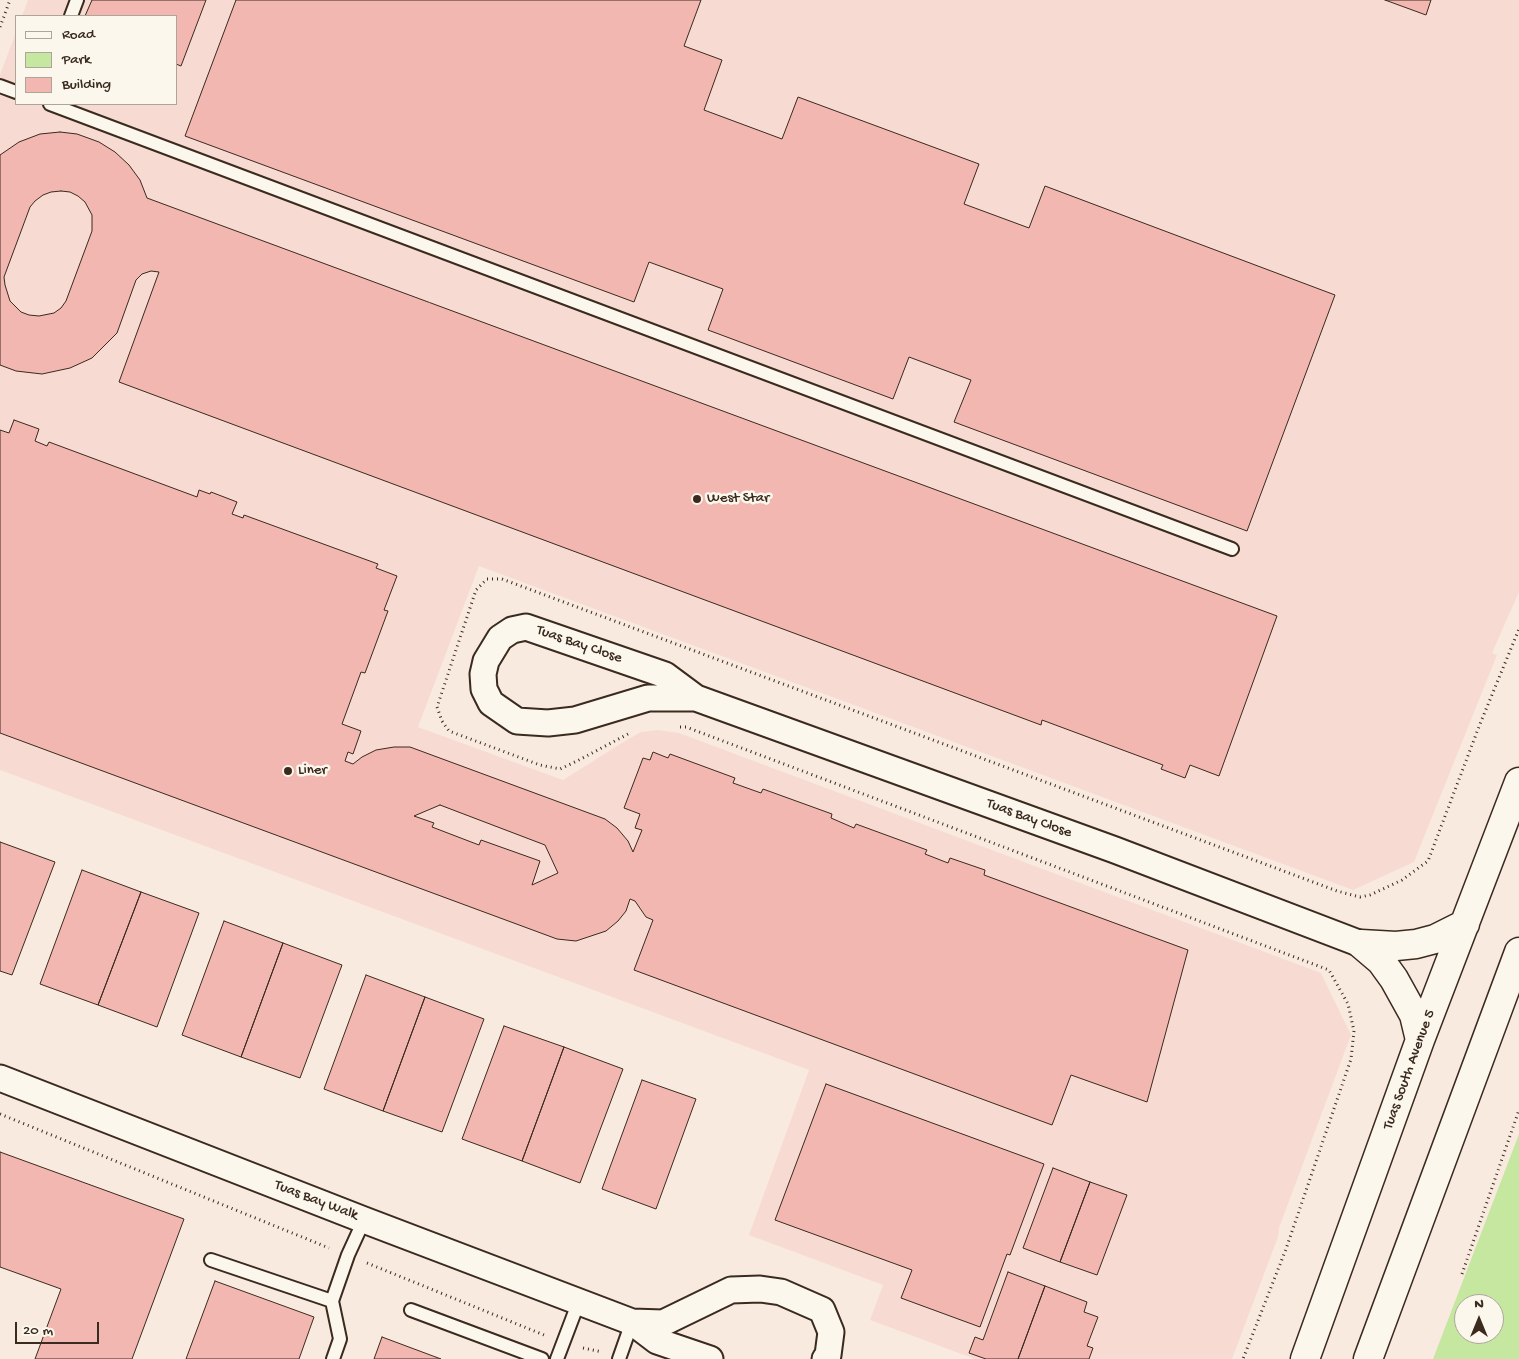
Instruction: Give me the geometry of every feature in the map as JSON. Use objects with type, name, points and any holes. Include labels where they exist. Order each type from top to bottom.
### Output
[{"type":"street","name":"Tuas Bay Close","points":[[696,698],[648,698],[575,720],[548,723],[517,721],[491,702],[484,689],[483,674],[486,661],[500,638],[512,630],[526,627],[665,675],[696,698],[1115,850],[1361,944]]},
{"type":"street","name":"Tuas South Avenue 5","points":[[1305,1359],[1420,1040],[1519,782]]},
{"type":"street","points":[[1361,944],[1396,946],[1416,944],[1435,939],[1465,924]]},
{"type":"street","points":[[1361,944],[1381,961],[1394,978],[1414,1015],[1420,1040]]},
{"type":"street","points":[[1368,1359],[1519,952]]},
{"type":"street","name":"Tuas Bay Walk","points":[[0,1078],[364,1220],[580,1301],[632,1322],[657,1341],[710,1359]]},
{"type":"street","name":"Tuas Bay Walk","points":[[632,1322],[663,1323],[731,1290],[760,1289],[781,1292],[822,1310],[831,1332],[830,1358]]},
{"type":"lane","points":[[71,15],[77,0]]},
{"type":"lane","points":[[0,86],[15,92]]},
{"type":"lane","points":[[53,105],[1232,549]]},
{"type":"lane","points":[[333,1359],[340,1339],[332,1301],[348,1255],[364,1220]]},
{"type":"lane","points":[[211,1260],[332,1301]]},
{"type":"lane","points":[[557,1359],[580,1301]]},
{"type":"lane","points":[[411,1310],[542,1359]]},
{"type":"lane","points":[[619,1358],[632,1322]]},
{"type":"path","points":[[0,27],[10,0]]},
{"type":"path","points":[[634,731],[560,769],[540,765],[449,731],[442,721],[437,707],[476,590],[487,579],[502,579],[1337,891],[1360,897],[1370,895],[1402,880],[1428,861],[1480,724],[1519,629]]},
{"type":"path","points":[[678,727],[686,727],[1329,970],[1348,1004],[1354,1031],[1351,1060],[1286,1249],[1243,1359]]},
{"type":"path","points":[[1462,1274],[1519,1110]]},
{"type":"path","points":[[0,1114],[563,1343],[619,1358]]},
{"type":"shaded area","points":[[28,0],[1519,0],[1519,592],[1492,653],[1497,655],[1414,862],[1353,890],[479,566],[418,727],[563,780],[641,732],[658,730],[679,733],[1321,973],[1351,1035],[1232,1359],[975,1359],[870,1320],[883,1285],[749,1235],[809,1070],[0,770],[0,75],[15,35],[15,105],[178,105],[178,15],[22,15]]},
{"type":"green space","points":[[1519,1134],[1519,1359],[1433,1359],[1454,1304],[1454,1344],[1504,1344],[1504,1294],[1458,1294]]},
{"type":"building","points":[[92,0],[206,0],[181,66],[178,65],[178,15],[85,15]]},
{"type":"building","points":[[236,0],[701,0],[684,46],[722,60],[704,110],[782,139],[798,97],[979,164],[964,204],[1029,228],[1045,186],[1335,295],[1247,531],[954,422],[971,380],[909,357],[893,399],[708,330],[723,289],[649,262],[634,302],[185,136]]},
{"type":"building","points":[[1385,0],[1431,0],[1426,15]]},
{"type":"building","name":"West Star","points":[[60,132],[77,134],[99,142],[115,152],[129,165],[140,180],[147,198],[1277,616],[1219,776],[1190,765],[1185,778],[1161,769],[1163,765],[1042,720],[1041,725],[119,382],[159,272],[151,271],[142,274],[136,280],[117,333],[92,358],[70,368],[42,374],[16,371],[0,365],[0,155],[19,142],[40,134]],"holes":[[[51,192],[70,192],[85,202],[92,215],[92,231],[66,301],[61,308],[54,313],[39,316],[29,315],[21,312],[10,301],[4,277],[30,207],[43,195]]]},
{"type":"building","name":"Liner","points":[[14,420],[39,429],[35,441],[47,446],[49,442],[197,497],[199,490],[210,494],[211,492],[237,502],[232,514],[243,518],[244,515],[378,564],[376,568],[397,576],[384,610],[388,611],[365,673],[361,672],[342,724],[361,731],[353,754],[348,752],[345,761],[353,764],[376,750],[410,747],[605,819],[617,828],[628,841],[633,852],[642,830],[635,828],[640,814],[624,808],[643,758],[650,760],[653,752],[668,758],[670,754],[735,778],[733,783],[761,793],[763,789],[832,814],[831,818],[854,828],[856,824],[927,850],[925,854],[948,863],[950,858],[985,870],[984,875],[1188,950],[1147,1102],[1071,1075],[1052,1125],[634,970],[653,920],[646,917],[635,901],[630,899],[626,911],[606,931],[576,941],[557,939],[0,733],[0,430],[9,433]],"holes":[[[440,805],[545,845],[558,873],[532,885],[540,861],[481,840],[479,845],[432,827],[434,823],[414,816]]]},
{"type":"building","points":[[0,842],[55,862],[12,975],[0,971]]},
{"type":"building","points":[[82,870],[141,892],[98,1005],[40,984]]},
{"type":"building","points":[[141,892],[199,913],[157,1027],[98,1005]]},
{"type":"building","points":[[224,921],[283,943],[241,1057],[182,1035]]},
{"type":"building","points":[[283,943],[342,965],[300,1078],[241,1057]]},
{"type":"building","points":[[366,975],[425,997],[383,1111],[324,1089]]},
{"type":"building","points":[[425,997],[484,1019],[442,1132],[383,1111]]},
{"type":"building","points":[[504,1026],[564,1047],[522,1161],[462,1139]]},
{"type":"building","points":[[564,1047],[623,1069],[580,1183],[522,1161]]},
{"type":"building","points":[[642,1080],[696,1099],[656,1209],[602,1189]]},
{"type":"building","points":[[826,1084],[1044,1164],[1010,1255],[1007,1254],[980,1327],[901,1298],[912,1270],[775,1220]]},
{"type":"building","points":[[0,1152],[184,1219],[132,1359],[35,1359],[61,1289],[0,1267]]},
{"type":"building","points":[[1053,1168],[1090,1182],[1060,1262],[1023,1248]]},
{"type":"building","points":[[1090,1182],[1127,1195],[1097,1275],[1060,1262]]},
{"type":"building","points":[[1008,1272],[1045,1286],[1018,1359],[986,1359],[969,1353],[975,1337],[983,1340]]},
{"type":"building","points":[[215,1281],[314,1317],[299,1359],[186,1359]]},
{"type":"building","points":[[1045,1286],[1087,1302],[1084,1312],[1098,1317],[1087,1346],[1093,1348],[1089,1359],[1018,1359]]},
{"type":"building","points":[[382,1337],[441,1359],[374,1359]]},
{"type":"place","name":"West Star","points":[[697,499]]},
{"type":"place","name":"Liner","points":[[288,771]]}]
